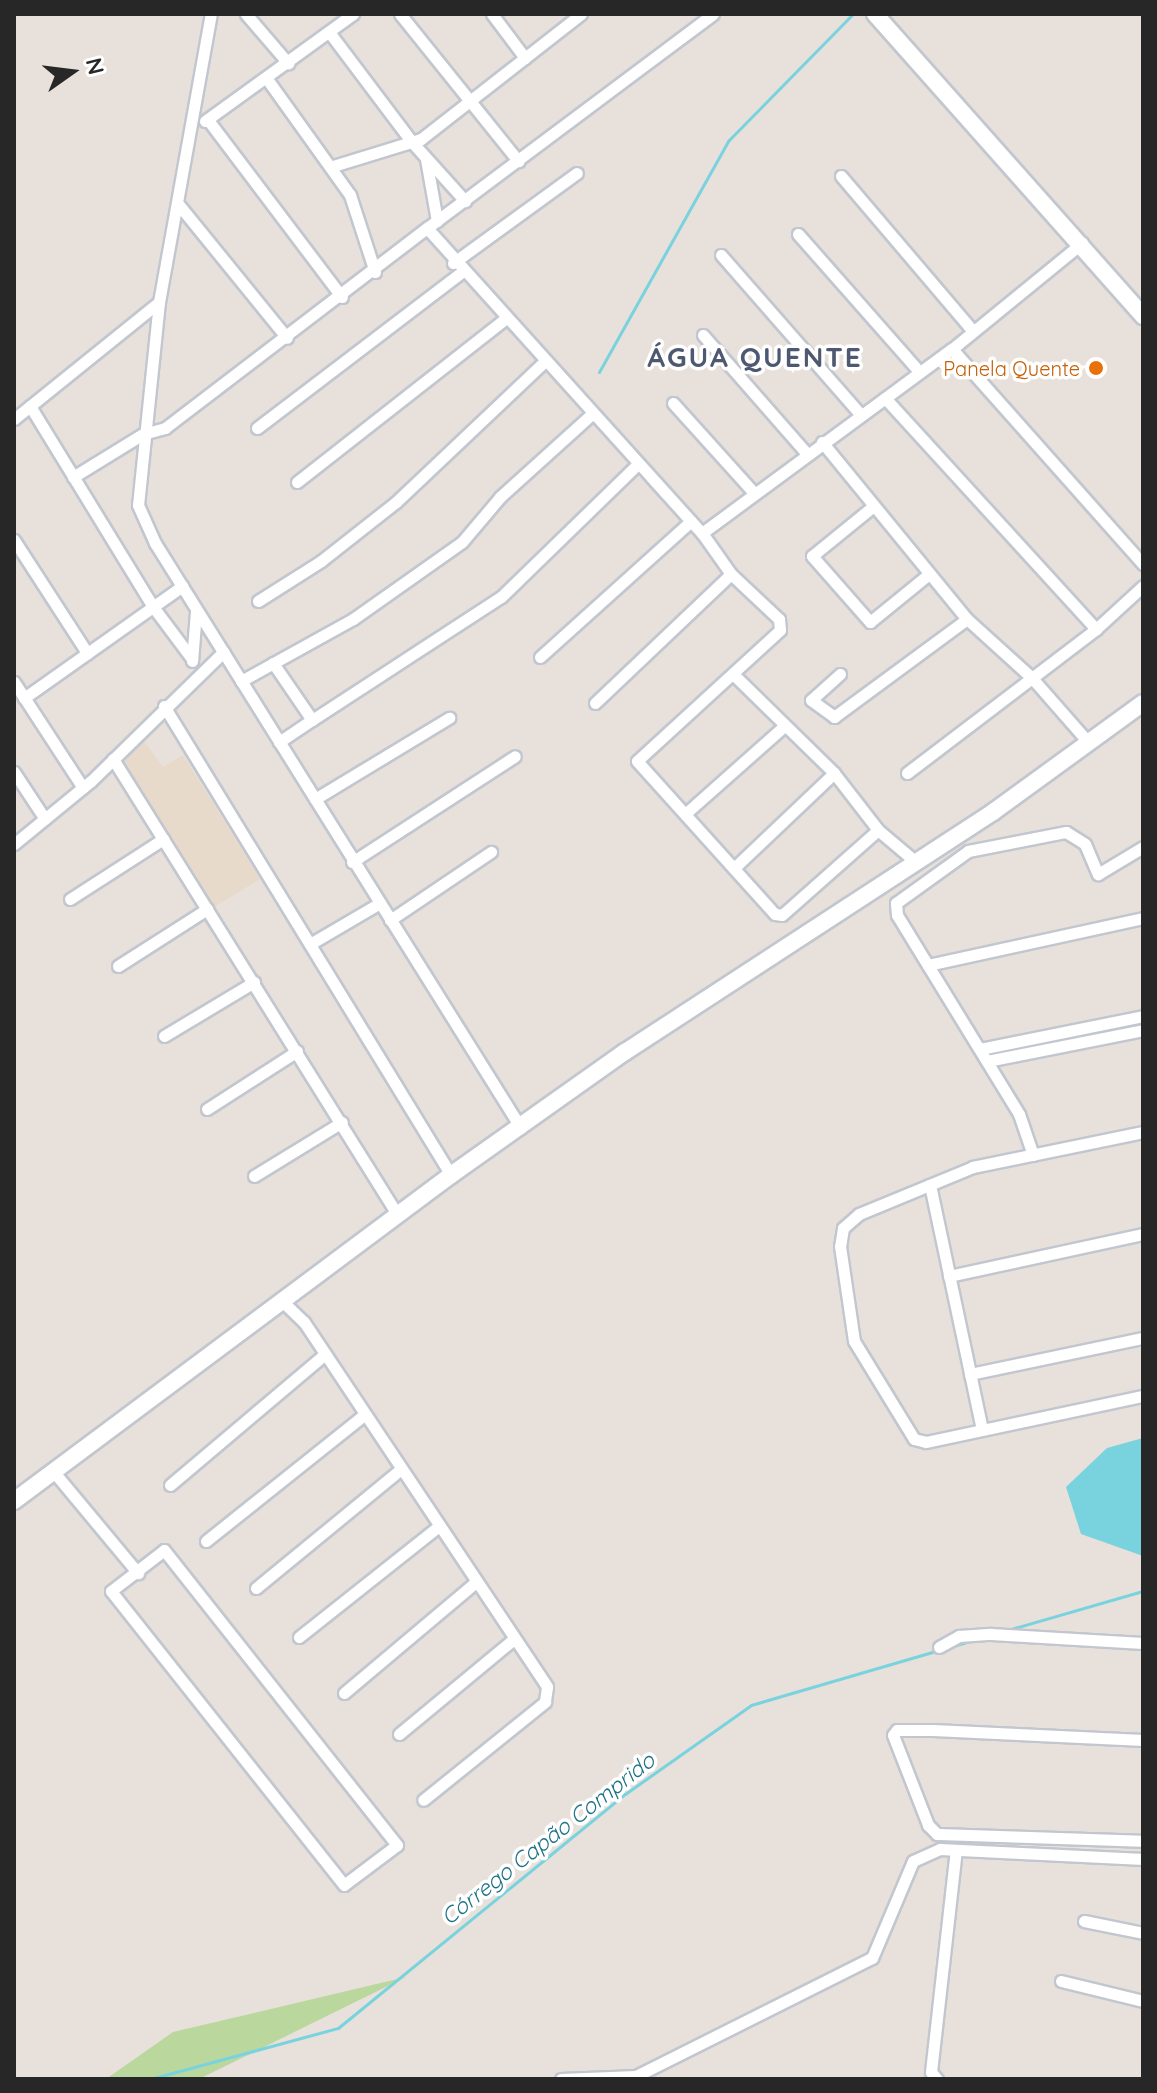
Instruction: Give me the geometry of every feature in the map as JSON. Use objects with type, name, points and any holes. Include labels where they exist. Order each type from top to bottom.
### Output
[{"type":"street","points":[[211,14],[179,205],[159,302],[138,505],[196,609],[521,1128]]},
{"type":"street","points":[[246,14],[288,63]]},
{"type":"street","points":[[400,14],[518,161]]},
{"type":"street","points":[[492,14],[525,58]]},
{"type":"street","points":[[333,166],[421,139],[581,14]]},
{"type":"street","points":[[73,477],[143,434],[165,428],[713,14]]},
{"type":"street","points":[[875,14],[1082,243],[1143,316]]},
{"type":"street","points":[[193,125],[208,120],[267,79],[347,16]]},
{"type":"street","points":[[329,32],[411,141],[465,201]]},
{"type":"street","points":[[267,79],[333,166],[350,195],[375,272]]},
{"type":"street","points":[[208,120],[342,297]]},
{"type":"street","points":[[426,158],[432,225],[458,268],[702,533],[731,574],[774,611],[780,624],[733,674],[637,761],[734,868],[782,915],[878,830]]},
{"type":"street","points":[[257,428],[577,173]]},
{"type":"street","points":[[841,176],[972,330]]},
{"type":"street","points":[[179,205],[287,338]]},
{"type":"street","points":[[798,234],[918,370]]},
{"type":"street","points":[[702,533],[885,398],[918,370],[952,349],[1082,243]]},
{"type":"street","points":[[721,255],[860,414]]},
{"type":"street","points":[[14,419],[159,302]]},
{"type":"street","points":[[297,482],[505,319]]},
{"type":"street","points":[[703,335],[807,454]]},
{"type":"street","points":[[952,349],[1143,564]]},
{"type":"street","points":[[258,601],[321,561],[396,502],[544,362]]},
{"type":"street","points":[[885,398],[1096,629]]},
{"type":"street","points":[[673,403],[754,493]]},
{"type":"street","points":[[30,406],[154,608],[192,659]]},
{"type":"street","points":[[241,681],[353,619],[462,542],[500,497],[592,414]]},
{"type":"street","points":[[822,442],[871,508],[967,619],[1032,678],[1089,743]]},
{"type":"street","points":[[279,742],[501,597],[638,464]]},
{"type":"street","points":[[871,508],[812,556],[870,622],[929,574]]},
{"type":"street","points":[[540,657],[691,521]]},
{"type":"street","points":[[14,540],[87,653]]},
{"type":"street","points":[[595,703],[731,574]]},
{"type":"street","points":[[24,698],[182,586]]},
{"type":"street","points":[[907,773],[1096,629],[1143,586]]},
{"type":"street","points":[[193,678],[196,609]]},
{"type":"street","points":[[840,674],[811,700],[834,717],[967,619]]},
{"type":"street","points":[[14,844],[83,788],[223,652]]},
{"type":"street","points":[[273,663],[312,720]]},
{"type":"street","points":[[733,674],[783,727],[834,773],[878,830],[916,862]]},
{"type":"street","points":[[14,682],[83,788]]},
{"type":"street","points":[[14,1501],[397,1214],[625,1052],[916,862],[1143,703]]},
{"type":"street","points":[[164,706],[451,1175]]},
{"type":"street","points":[[315,799],[449,718]]},
{"type":"street","points":[[685,814],[783,727]]},
{"type":"street","points":[[352,862],[515,756]]},
{"type":"street","points":[[113,759],[397,1214]]},
{"type":"street","points":[[14,772],[45,819]]},
{"type":"street","points":[[734,868],[834,773]]},
{"type":"street","points":[[1033,1155],[1019,1114],[897,915],[896,903],[968,851],[1066,832],[1085,844],[1098,874],[1143,847]]},
{"type":"street","points":[[70,899],[163,839]]},
{"type":"street","points":[[390,920],[491,852]]},
{"type":"street","points":[[310,944],[380,903]]},
{"type":"street","points":[[118,966],[207,909]]},
{"type":"street","points":[[928,965],[1143,918]]},
{"type":"street","points":[[164,1036],[254,982]]},
{"type":"street","points":[[980,1049],[1143,1016]]},
{"type":"street","points":[[987,1061],[1143,1030]]},
{"type":"street","points":[[207,1109],[297,1051]]},
{"type":"street","points":[[254,1176],[342,1122]]},
{"type":"street","points":[[1143,1132],[973,1167],[859,1214],[843,1228],[840,1246],[854,1341],[914,1439],[926,1442],[1143,1396]]},
{"type":"street","points":[[930,1185],[982,1429]]},
{"type":"street","points":[[949,1276],[1143,1234]]},
{"type":"street","points":[[281,1300],[325,1354],[547,1687],[545,1702],[423,1800]]},
{"type":"street","points":[[970,1374],[1143,1338]]},
{"type":"street","points":[[170,1485],[325,1354]]},
{"type":"street","points":[[206,1541],[365,1414]]},
{"type":"street","points":[[256,1588],[401,1469]]},
{"type":"street","points":[[53,1471],[138,1573]]},
{"type":"street","points":[[299,1637],[439,1526]]},
{"type":"street","points":[[164,1550],[397,1845],[344,1885],[111,1591],[138,1573],[164,1550]]},
{"type":"street","points":[[344,1693],[476,1582]]},
{"type":"street","points":[[939,1647],[959,1636],[991,1634],[1143,1643]]},
{"type":"street","points":[[399,1734],[514,1639]]},
{"type":"street","points":[[1143,1740],[909,1730],[893,1735],[928,1825],[937,1834],[1143,1841]]},
{"type":"street","points":[[561,2079],[636,2076],[872,1958],[913,1861],[940,1849],[1143,1859]]},
{"type":"street","points":[[937,2079],[931,2072],[956,1850]]},
{"type":"street","points":[[1084,1921],[1143,1933]]},
{"type":"street","points":[[1061,1981],[1143,2001]]},
{"type":"shaded area","points":[[141,737],[163,767],[183,755],[260,879],[214,907],[121,759]]},
{"type":"green space","points":[[406,1977],[199,2079],[106,2079],[173,2032]]},
{"type":"water","points":[[1143,1438],[1143,1556],[1081,1534],[1066,1487],[1107,1448]]},
{"type":"waterway","points":[[599,372],[728,141],[853,14]]},
{"type":"waterway","name":"Córrego Capão Comprido","points":[[1011,1629],[1143,1591]]},
{"type":"waterway","name":"Córrego Capão Comprido","points":[[950,1647],[973,1640]]},
{"type":"waterway","name":"Córrego Capão Comprido","points":[[150,2079],[338,2028],[625,1794],[751,1705],[939,1650]]},
{"type":"place","name":"Panela Quente","points":[[1096,368]]},
{"type":"district","name":"ÁGUA QUENTE","points":[[755,357]]}]
